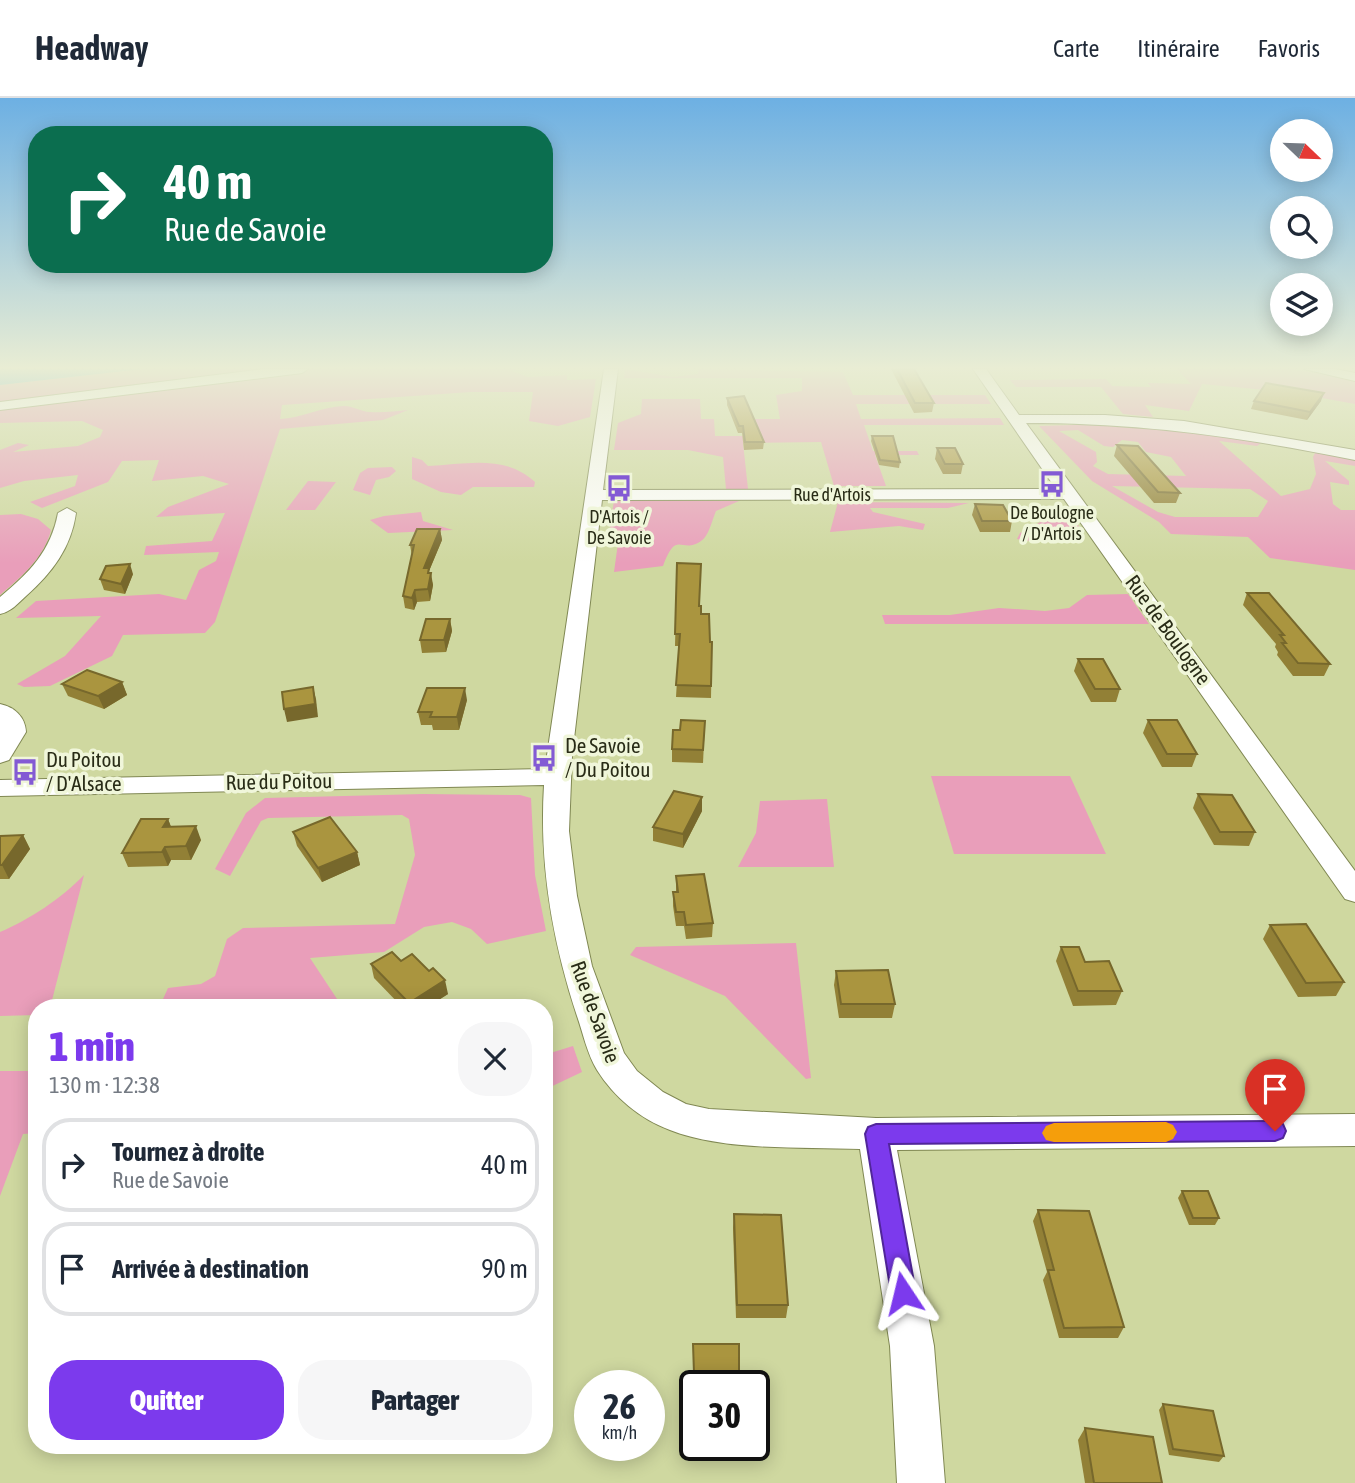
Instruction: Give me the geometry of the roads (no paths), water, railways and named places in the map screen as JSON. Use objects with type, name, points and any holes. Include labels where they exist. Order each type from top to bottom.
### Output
[{"type":"street","name":"Rue de Savoie","points":[[602,434],[557,777],[557,860],[576,966],[609,1060],[625,1081],[650,1103],[679,1118],[709,1125],[876,1134],[1355,1130]]},
{"type":"street","name":"Rue de Boulogne","points":[[1025,434],[1355,892]]},
{"type":"street","points":[[1230,434],[1355,455]]},
{"type":"street","name":"Rue d'Artois","points":[[594,495],[1069,494]]},
{"type":"street","points":[[0,608],[54,556],[64,534],[66,513]]},
{"type":"street","points":[[0,712],[12,721],[15,728],[14,736],[0,755]]},
{"type":"street","name":"Rue du Poitou","points":[[0,788],[557,777]]},
{"type":"street","points":[[876,1134],[912,1346],[921,1483]]},
{"type":"place","name":"De Boulogne / D'Artois","points":[[1052,484]]},
{"type":"place","name":"D'Artois / De Savoie","points":[[619,488]]},
{"type":"place","name":"De Savoie / Du Poitou","points":[[544,758]]},
{"type":"place","name":"Du Poitou / D'Alsace","points":[[25,772]]}]
